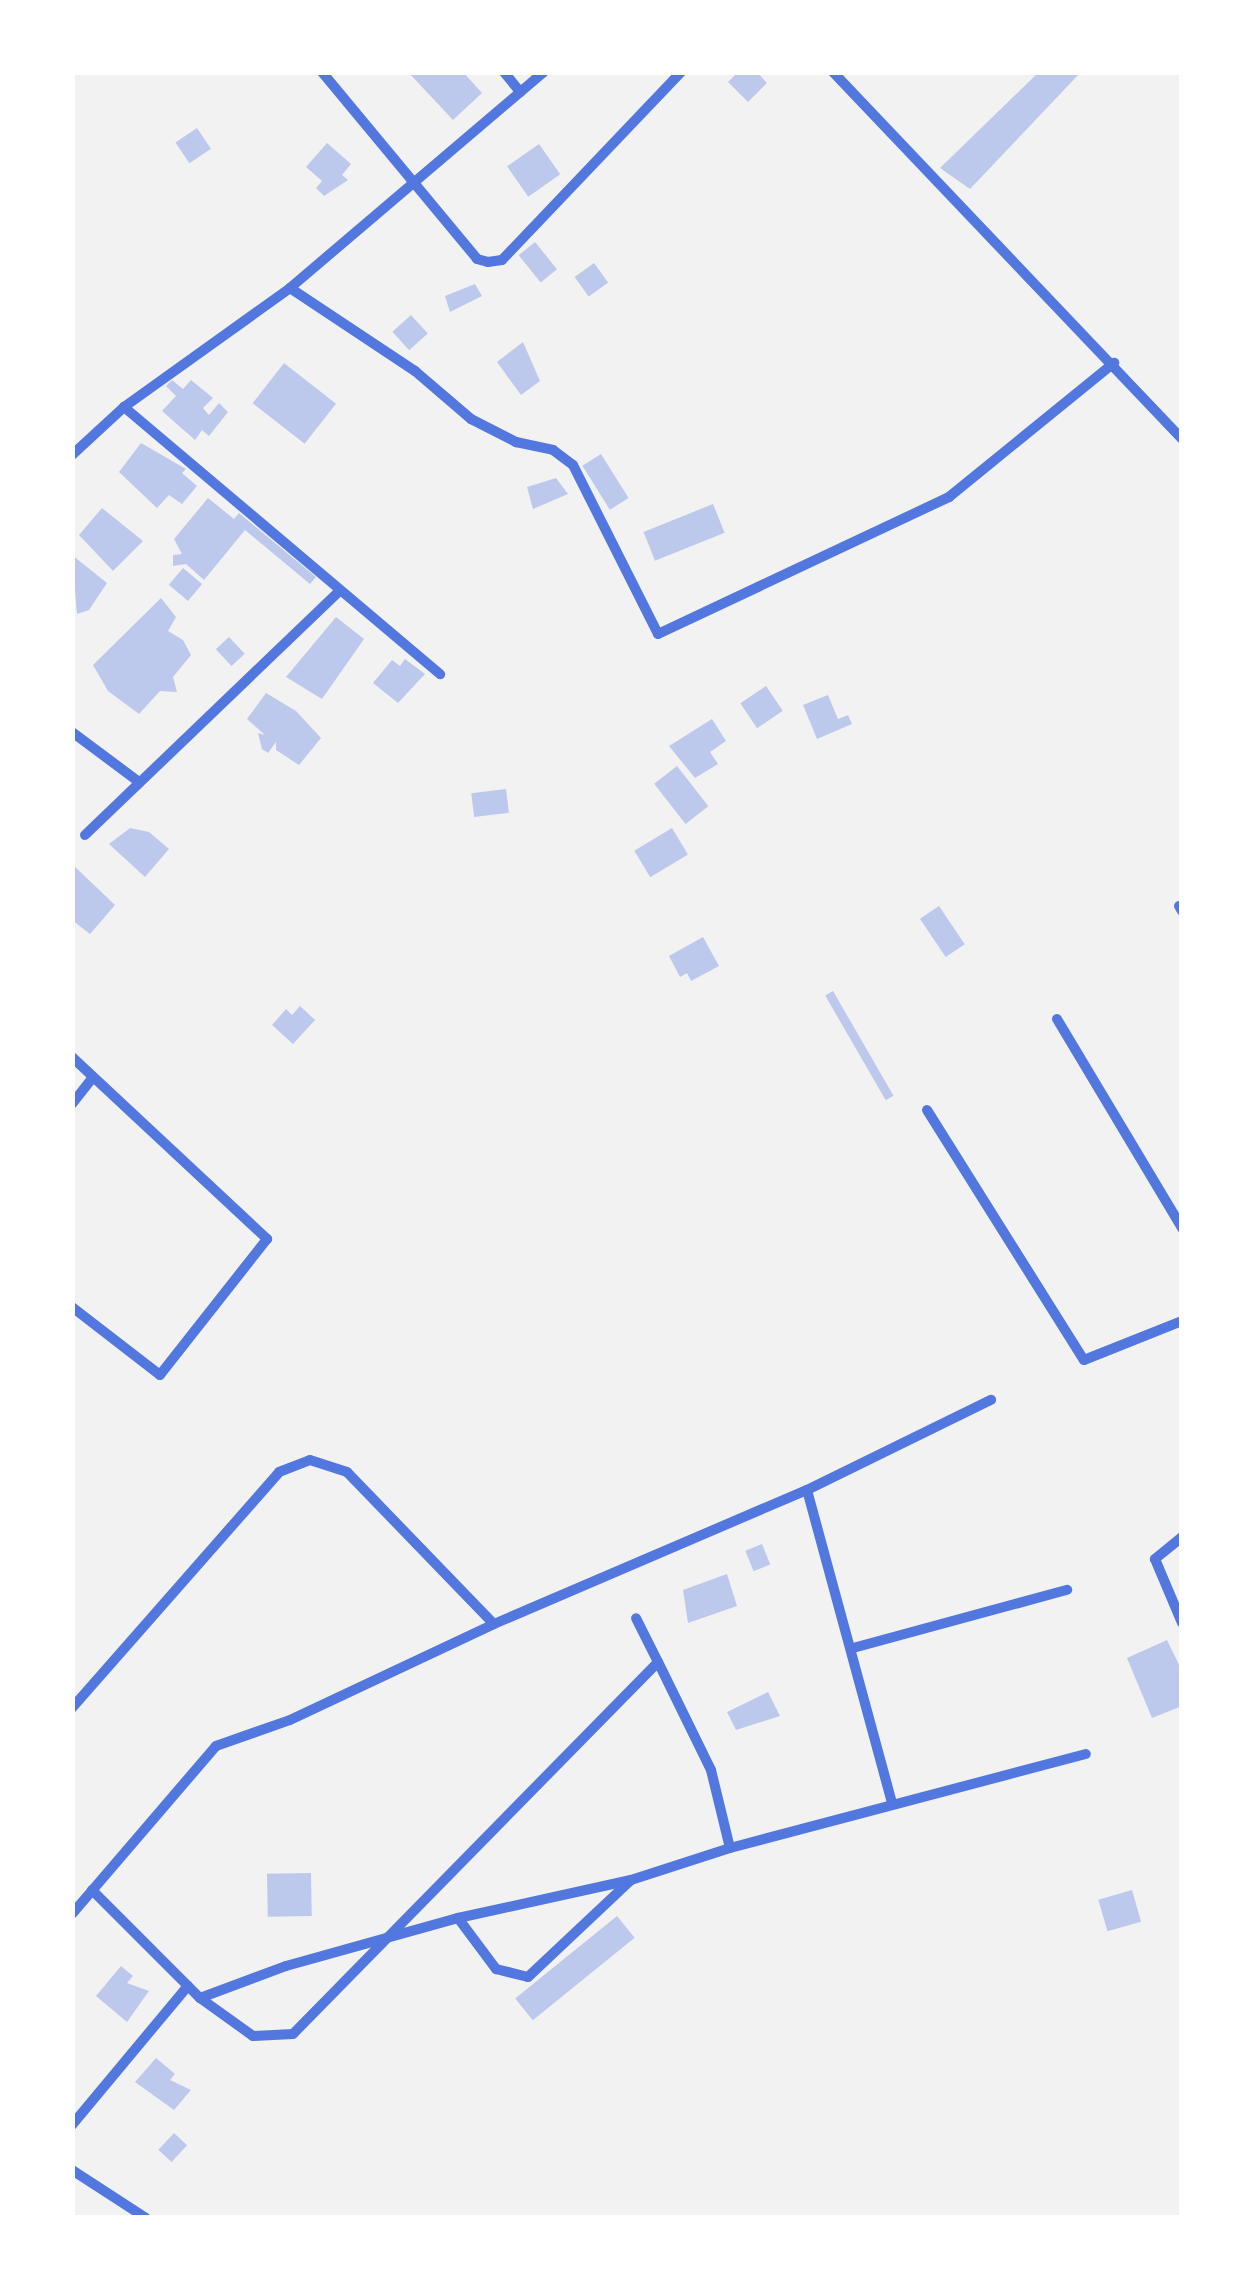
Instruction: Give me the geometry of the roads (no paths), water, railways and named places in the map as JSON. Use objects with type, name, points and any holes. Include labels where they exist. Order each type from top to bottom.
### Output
[{"type":"street","points":[[322,72],[477,259],[502,260],[681,72]]},
{"type":"street","points":[[504,72],[520,92]]},
{"type":"street","points":[[72,455],[124,407],[290,288],[544,72]]},
{"type":"street","points":[[833,72],[891,140],[1114,363],[1182,439]]},
{"type":"street","points":[[290,288],[415,371],[471,419],[553,450],[573,465],[658,634],[948,497],[1114,363]]},
{"type":"street","points":[[124,407],[440,674]]},
{"type":"street","points":[[85,835],[339,591]]},
{"type":"street","points":[[72,732],[139,782]]},
{"type":"street","points":[[1057,1019],[1182,1228]]},
{"type":"street","points":[[72,1057],[91,1080],[267,1238],[160,1375],[72,1308]]},
{"type":"street","points":[[72,1104],[91,1080]]},
{"type":"street","points":[[927,1110],[1084,1360],[1182,1321]]},
{"type":"street","points":[[72,1914],[216,1746],[290,1720],[494,1624],[807,1490],[991,1400]]},
{"type":"street","points":[[72,1708],[279,1472],[310,1460],[347,1472],[494,1624]]},
{"type":"street","points":[[807,1490],[892,1802]]},
{"type":"street","points":[[1182,1537],[1155,1559],[1182,1623]]},
{"type":"street","points":[[852,1648],[1067,1590]]},
{"type":"street","points":[[636,1618],[711,1770],[730,1848]]},
{"type":"street","points":[[92,1890],[200,1998],[253,2036],[281,2039],[308,2022],[658,1662]]},
{"type":"street","points":[[200,1998],[396,1934],[631,1880],[892,1802],[1086,1754]]},
{"type":"street","points":[[458,1918],[496,1969],[528,1977],[631,1880]]},
{"type":"street","points":[[72,2125],[188,1986]]},
{"type":"street","points":[[72,2170],[146,2218]]}]
